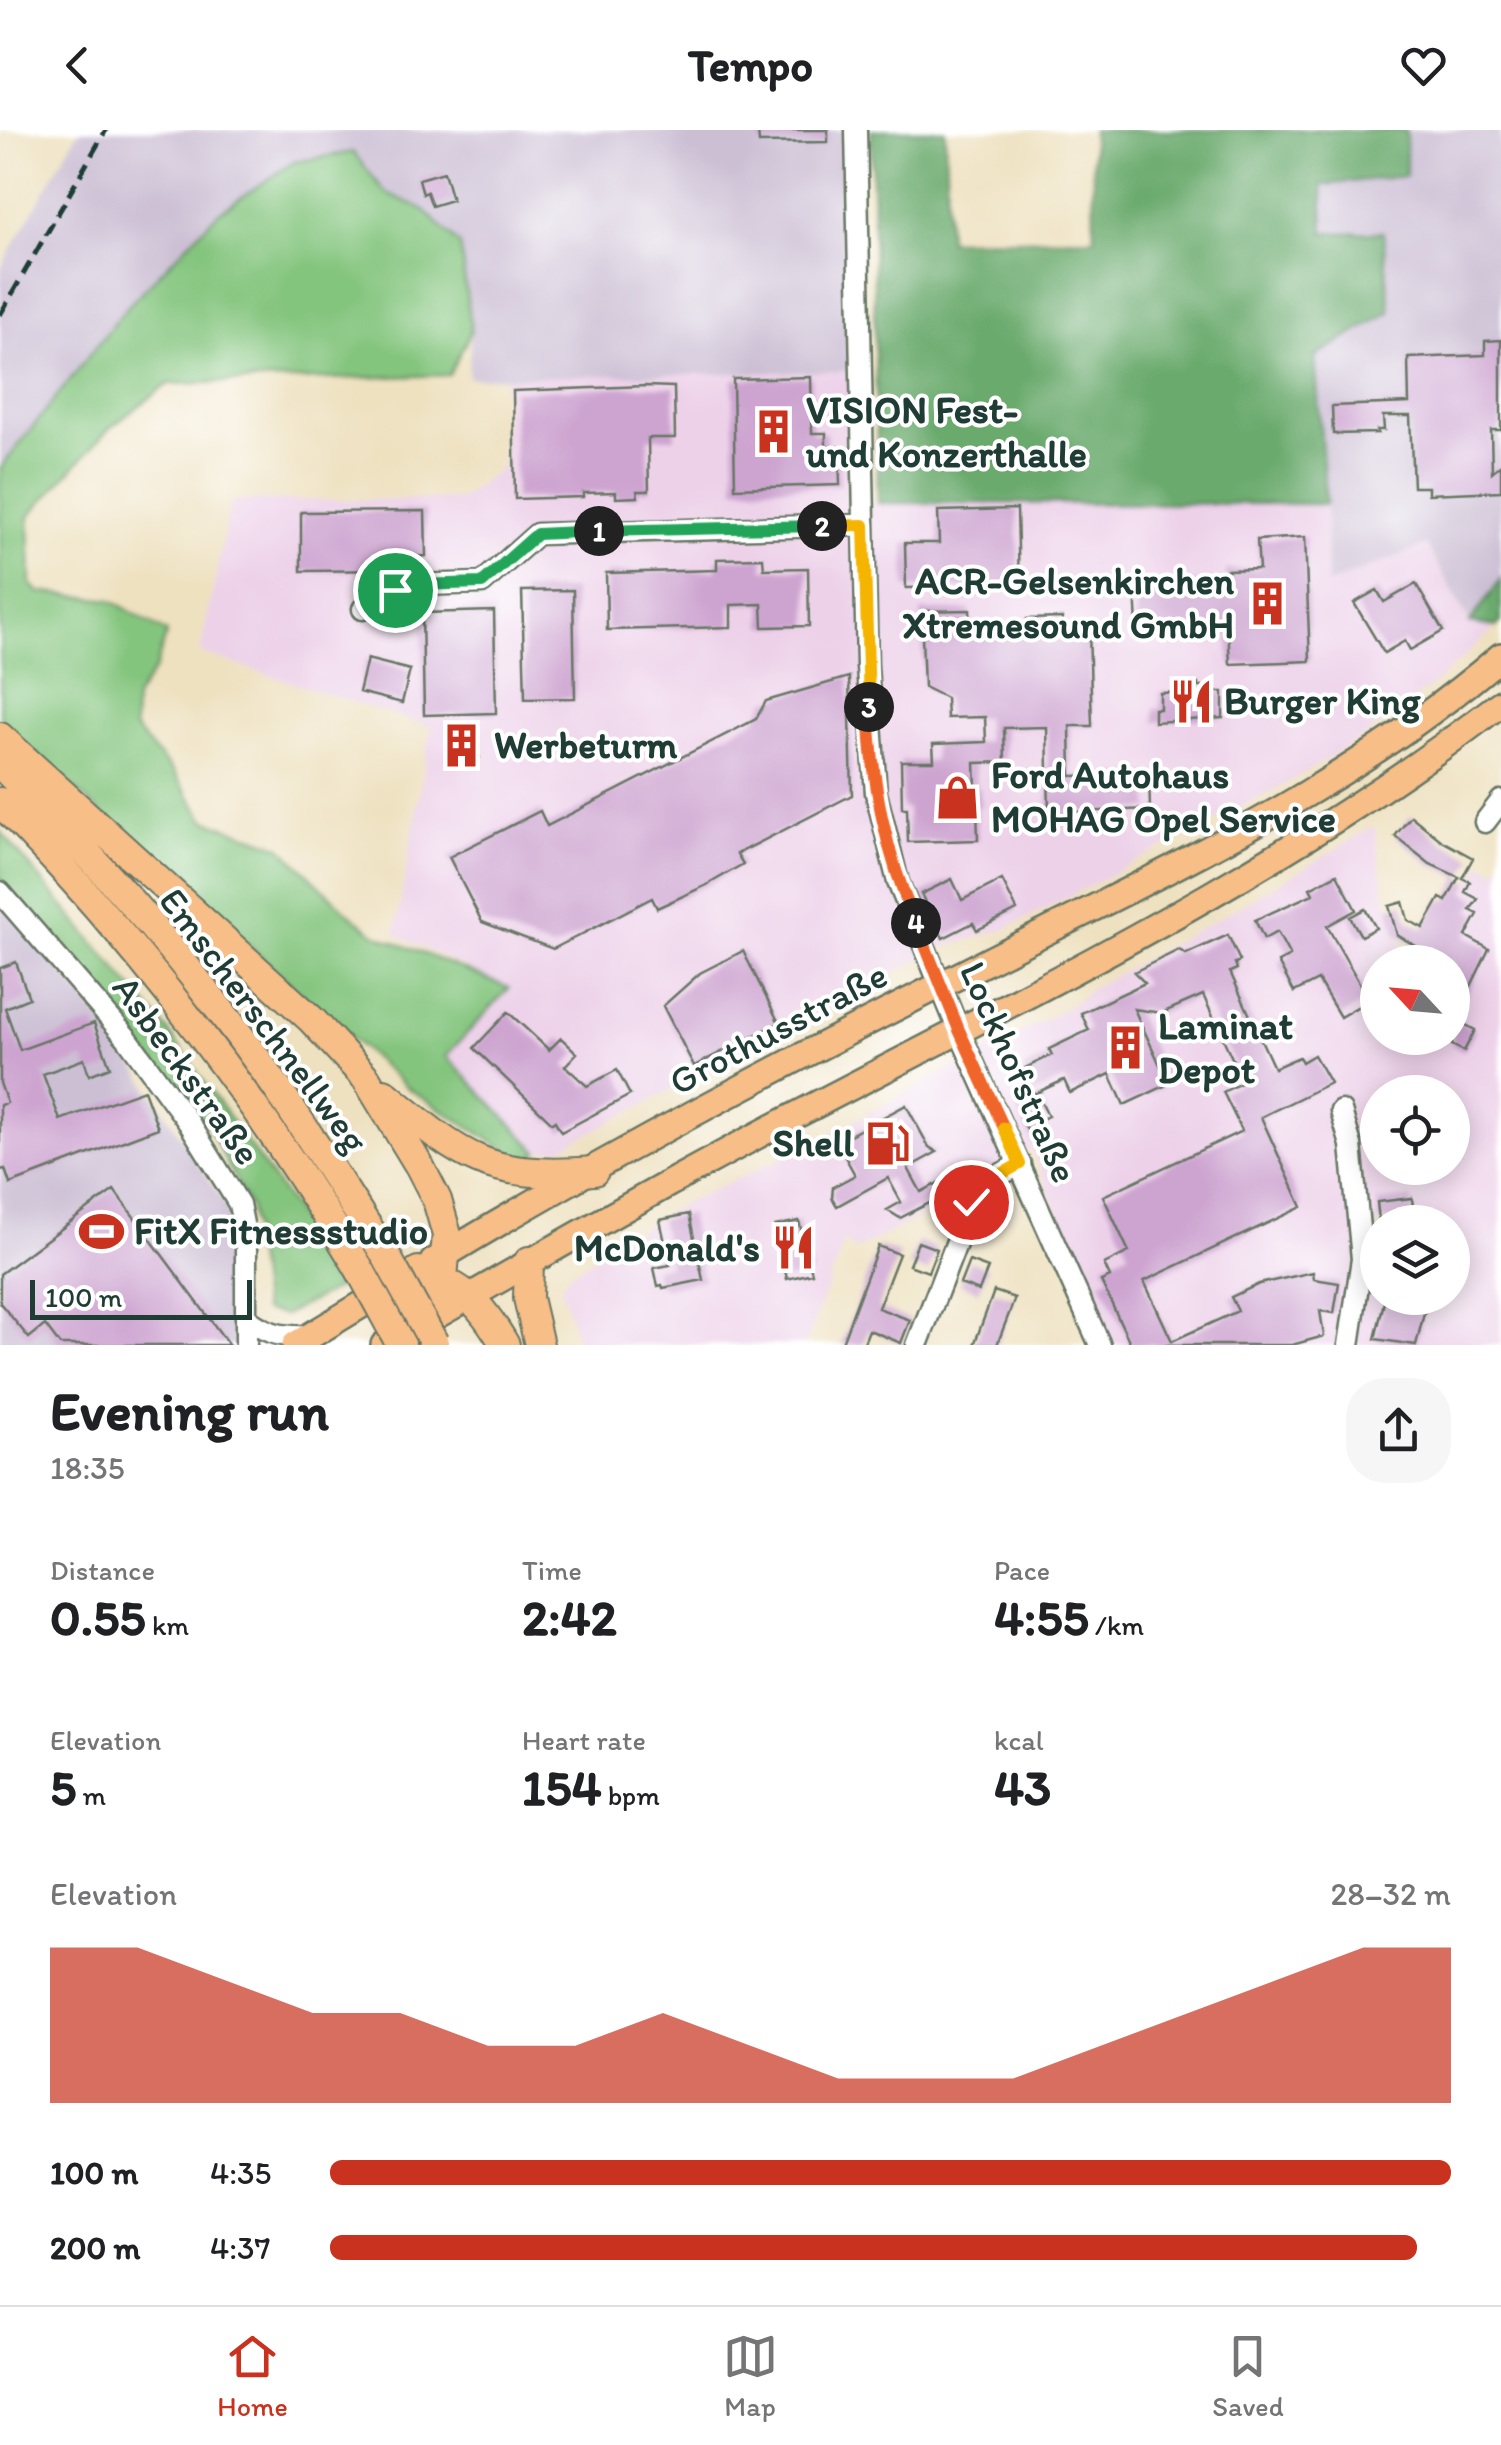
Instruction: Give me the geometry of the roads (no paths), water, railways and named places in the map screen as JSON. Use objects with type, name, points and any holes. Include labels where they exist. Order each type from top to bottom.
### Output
[{"type":"highway","points":[[0,737],[312,1020],[366,1078],[436,1136],[503,1170],[550,1174],[594,1171]]},
{"type":"highway","name":"Emscherschnellweg","points":[[0,764],[114,885],[205,991],[300,1122],[384,1252],[422,1340]]},
{"type":"highway","name":"Emscherschnellweg","points":[[0,802],[94,902],[181,1006],[308,1185],[358,1268],[422,1340]]},
{"type":"highway","points":[[366,1078],[437,1200],[446,1232],[422,1340]]},
{"type":"highway","points":[[530,1261],[528,1298],[539,1345]]},
{"type":"highway","points":[[436,1268],[470,1296],[505,1345]]},
{"type":"main road","name":"Grothusstraße","points":[[302,1340],[436,1268],[707,1106],[1216,848],[1310,795],[1409,730],[1501,656]]},
{"type":"main road","points":[[384,1345],[422,1340],[470,1296],[530,1261],[770,1128],[1111,951],[1254,870],[1423,762],[1501,703]]},
{"type":"street","name":"Lockhofstraße","points":[[856,130],[870,744],[876,793],[898,882],[959,1030],[1100,1345]]},
{"type":"street","points":[[362,608],[395,590],[418,585],[482,583],[537,534],[864,525]]},
{"type":"street","points":[[1485,822],[1501,801]]},
{"type":"street","name":"Asbeckstraße","points":[[0,892],[127,1038],[189,1122],[239,1204],[246,1239],[246,1345]]},
{"type":"street","points":[[1341,1110],[1351,1145],[1362,1260],[1349,1345]]},
{"type":"street","points":[[917,1345],[978,1187],[1020,1164]]},
{"type":"street","points":[[246,1318],[264,1332],[302,1340]]},
{"type":"railway","points":[[0,315],[106,130]]},
{"type":"place","name":"VISION Fest- und Konzerthalle","points":[[773,432]]},
{"type":"place","name":"ACR-Gelsenkirchen Xtremesound GmbH","points":[[1267,603]]},
{"type":"place","name":"Burger King","points":[[1191,701]]},
{"type":"place","name":"Werbeturm","points":[[461,745]]},
{"type":"place","name":"Ford Autohaus MOHAG Opel Service","points":[[958,797]]},
{"type":"place","name":"Laminat Depot","points":[[1125,1048]]},
{"type":"place","name":"Shell","points":[[887,1143]]},
{"type":"place","name":"FitX Fitnessstudio","points":[[101,1231]]},
{"type":"place","name":"McDonald's","points":[[793,1248]]}]
